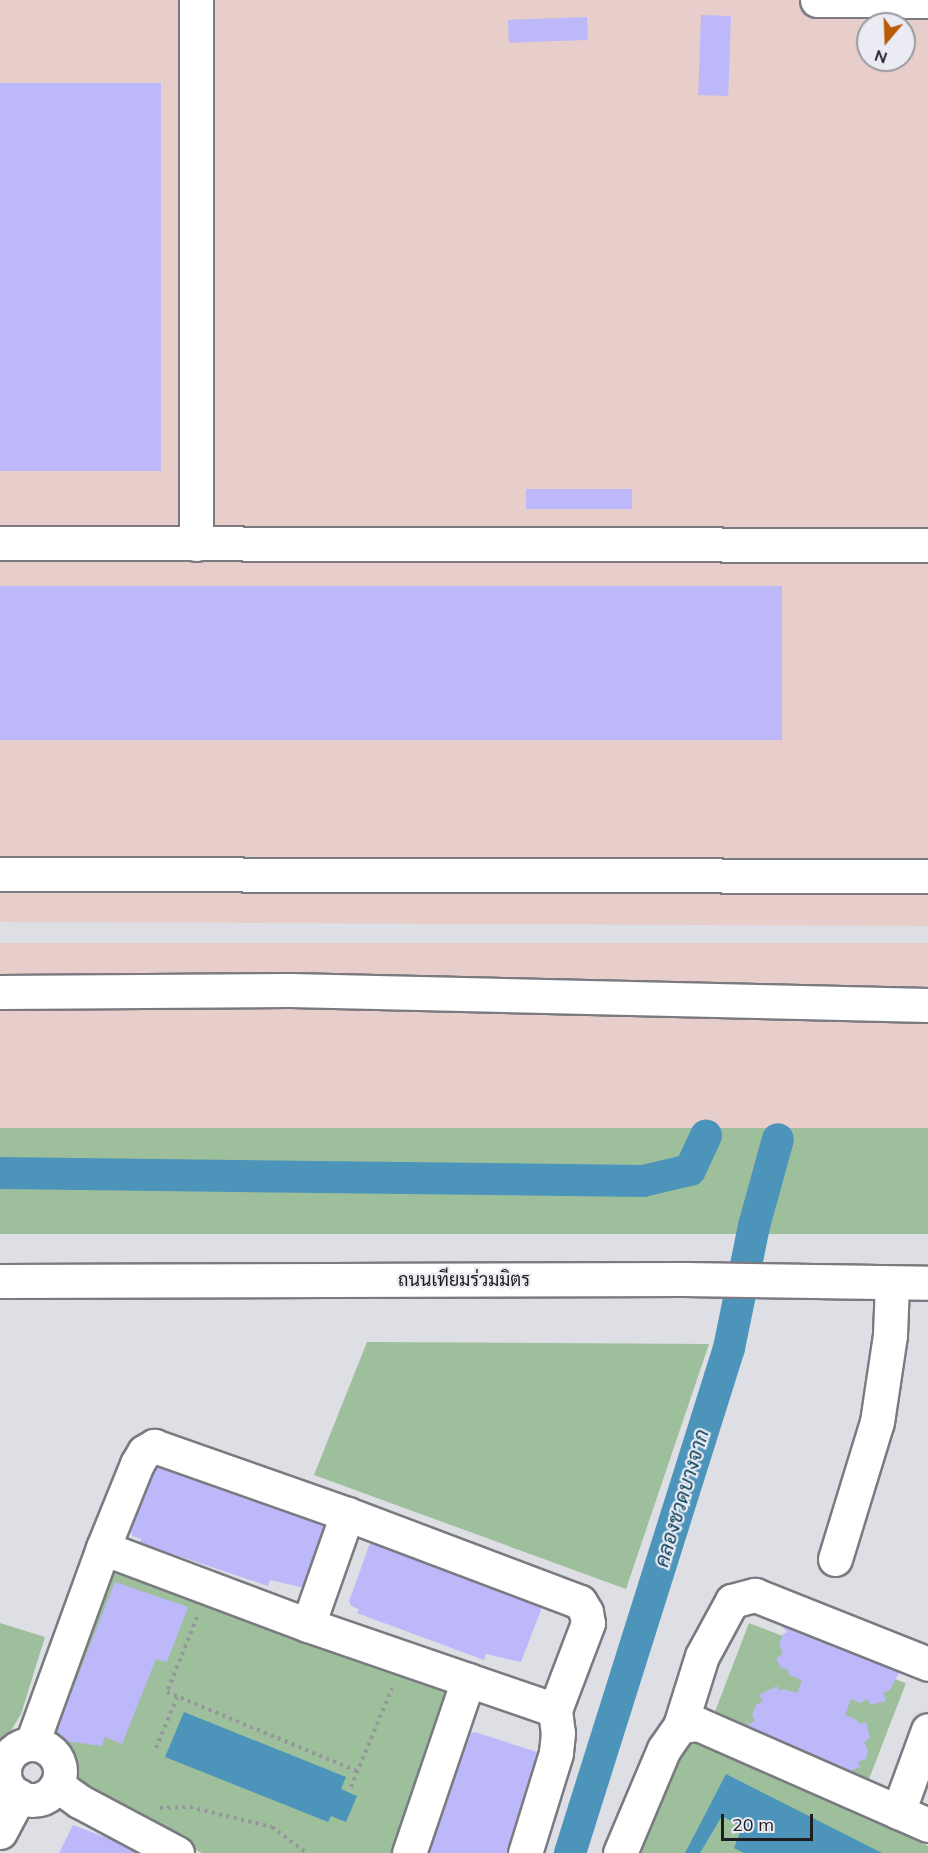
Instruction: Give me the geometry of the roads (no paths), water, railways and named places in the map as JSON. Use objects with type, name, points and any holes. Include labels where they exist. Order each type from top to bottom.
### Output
[{"type":"street","points":[[196,0],[196,544]]},
{"type":"street","points":[[817,0],[928,1]]},
{"type":"street","points":[[0,543],[928,545]]},
{"type":"street","points":[[0,874],[928,876]]},
{"type":"street","points":[[0,992],[290,990],[928,1005]]},
{"type":"street","name":"ถนนเทียมร่วมมิตร","points":[[0,1281],[684,1279],[928,1283]]},
{"type":"street","points":[[836,1559],[877,1422],[890,1335],[892,1284]]},
{"type":"street","points":[[32,1743],[103,1548],[137,1464],[144,1452],[154,1446],[347,1514],[580,1602],[586,1612],[588,1623],[555,1710],[558,1733],[556,1753],[525,1853]]},
{"type":"street","points":[[308,1625],[347,1514]]},
{"type":"street","points":[[103,1548],[308,1625],[555,1710]]},
{"type":"street","points":[[620,1853],[664,1749],[680,1726],[702,1656],[732,1601],[755,1595],[928,1664]]},
{"type":"street","points":[[409,1853],[468,1680]]},
{"type":"street","points":[[680,1726],[698,1724],[928,1825]]},
{"type":"street","points":[[898,1812],[928,1731]]},
{"type":"street","points":[[32,1743],[50,1750],[57,1757],[60,1776],[57,1785],[44,1797],[36,1800],[19,1796],[6,1783],[2,1765],[14,1750],[32,1743]]},
{"type":"street","points":[[57,1785],[80,1801],[177,1853]]},
{"type":"street","points":[[0,1832],[19,1796]]},
{"type":"water","points":[[184,1712],[346,1777],[341,1789],[357,1796],[346,1822],[331,1816],[328,1822],[165,1757]]},
{"type":"water","points":[[726,1774],[882,1853],[744,1853],[734,1848],[742,1827],[722,1816],[700,1853],[685,1853]]},
{"type":"waterway","points":[[0,1173],[643,1181],[690,1170],[706,1136]]},
{"type":"waterway","name":"คลองชวดบางจาก","points":[[570,1853],[729,1348],[754,1226],[778,1139]]}]
